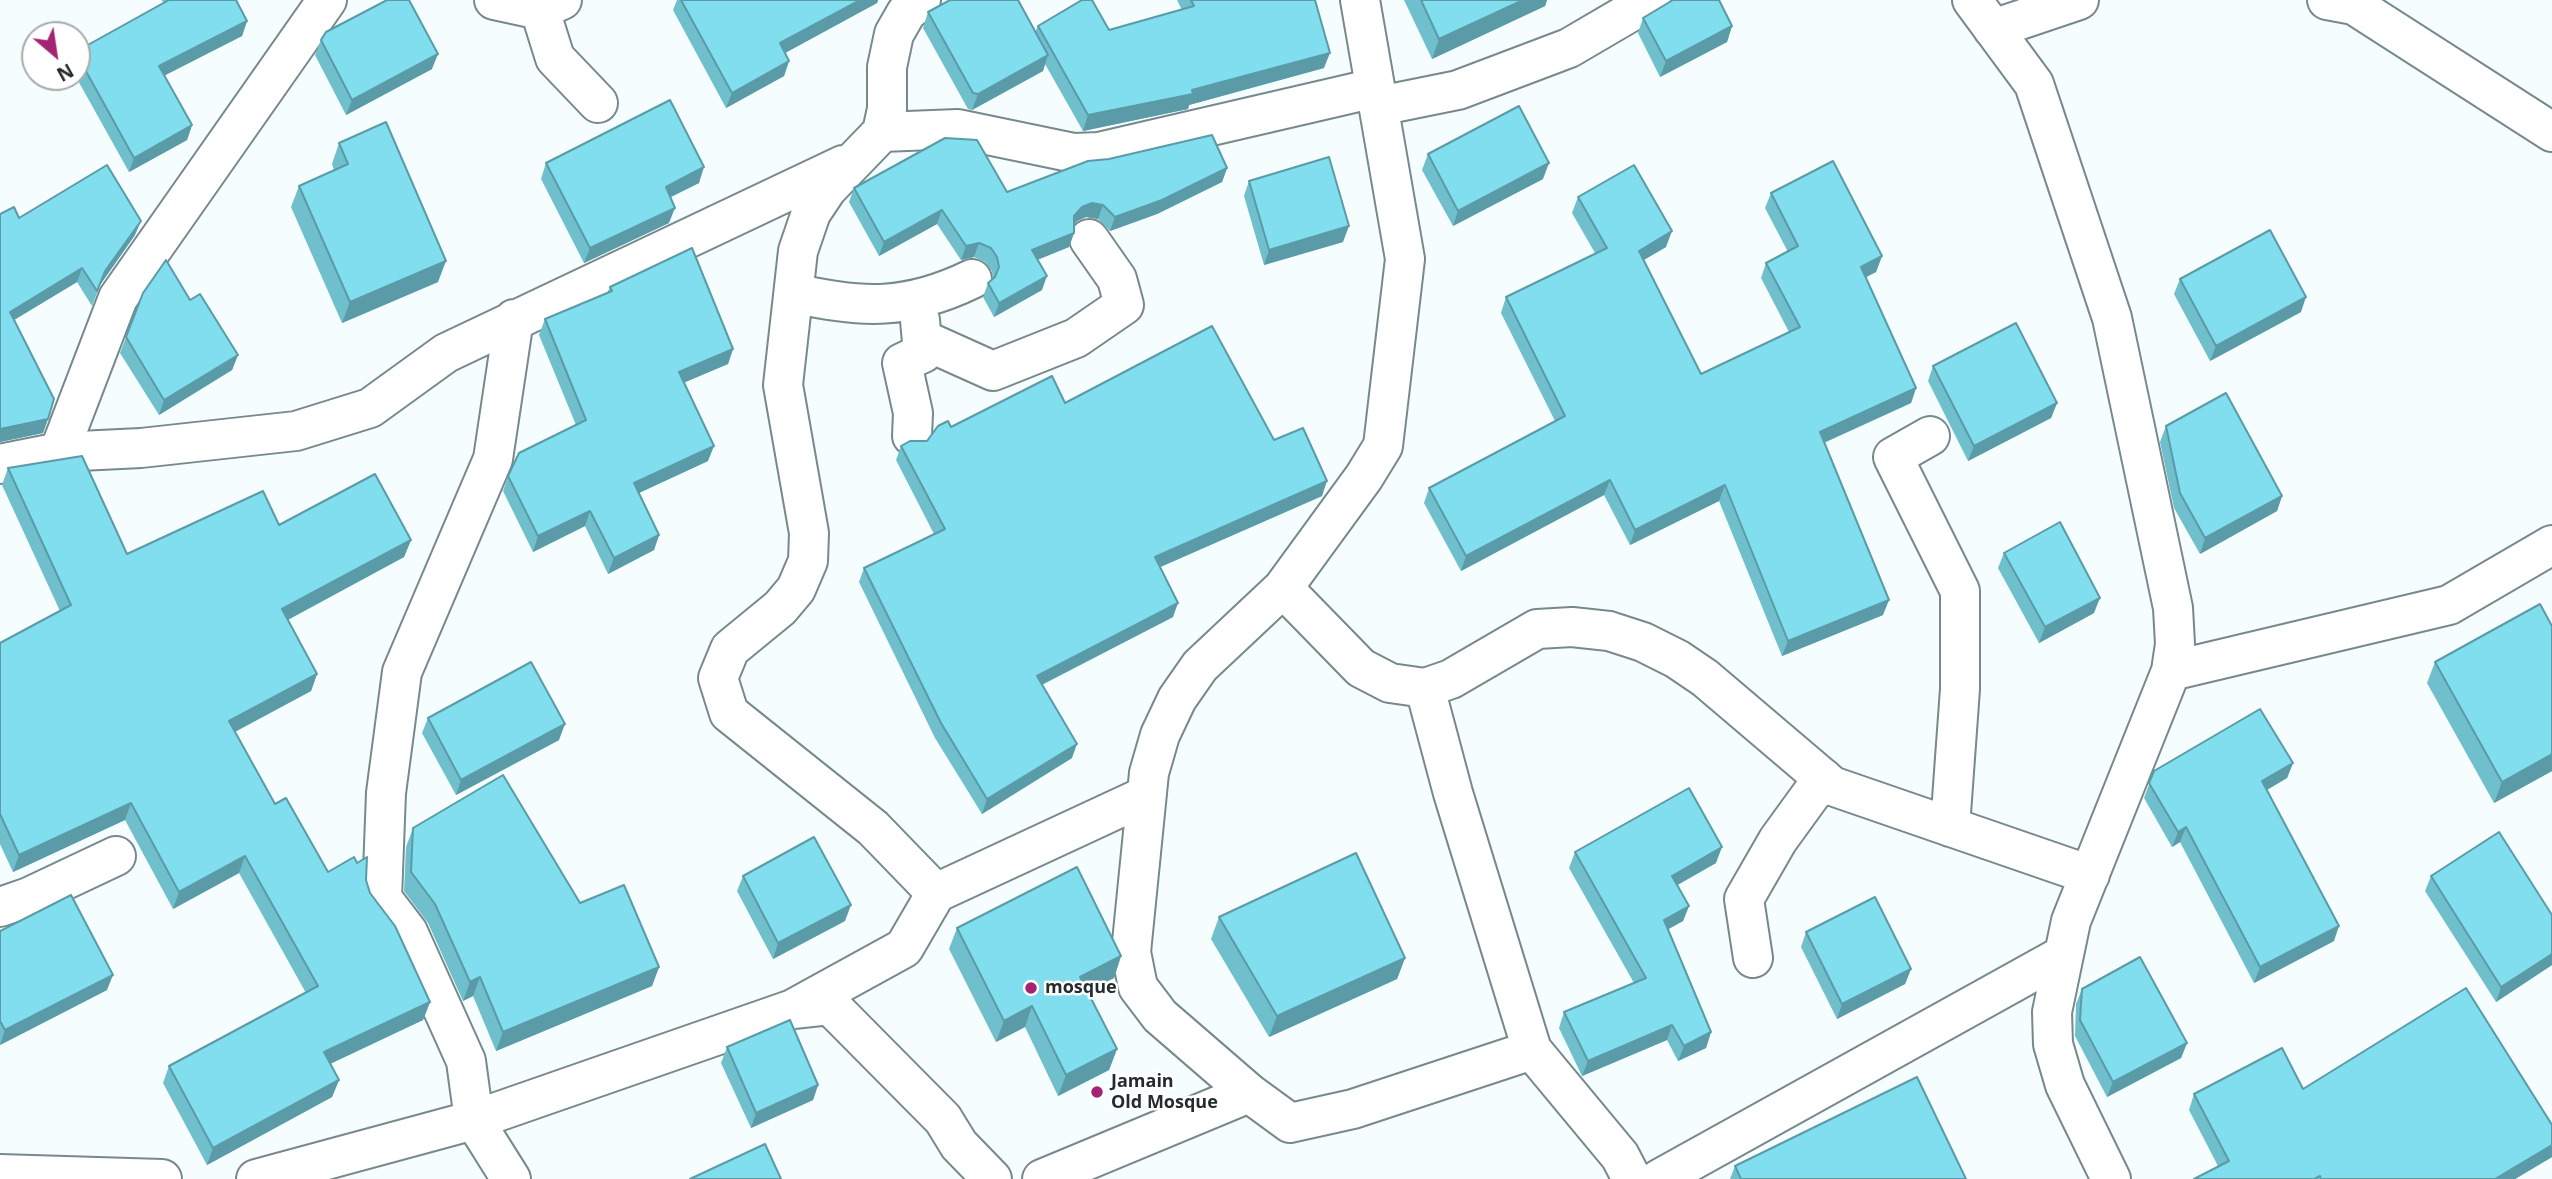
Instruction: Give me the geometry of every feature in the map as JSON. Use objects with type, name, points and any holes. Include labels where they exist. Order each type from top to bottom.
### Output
[{"type":"street","points":[[59,452],[118,298],[327,0]]},
{"type":"street","points":[[494,0],[552,5],[555,58],[598,103]]},
{"type":"street","points":[[920,0],[906,13],[894,34],[887,67],[887,108],[871,144],[827,189],[811,213],[798,251],[783,385],[809,533],[807,561],[796,589],[780,608],[730,649],[718,678],[730,713],[873,828],[936,893]]},
{"type":"street","points":[[1360,0],[1405,259],[1383,446],[1364,477],[1283,588],[1200,666],[1177,699],[1160,735],[1145,796],[1131,952],[1138,987],[1160,1016],[1249,1093],[1290,1123],[1353,1110],[1532,1050]]},
{"type":"street","points":[[0,464],[59,452],[141,448],[296,431],[370,408],[446,353],[871,144],[958,130],[1074,153],[1099,152],[1377,97],[1458,90],[1569,48],[1651,0]]},
{"type":"street","points":[[2078,0],[1982,14],[2034,84],[2112,318],[2173,608],[2175,644],[2171,671],[2071,921],[2052,1012],[2053,1044],[2065,1085],[2111,1179]]},
{"type":"street","points":[[2327,0],[2354,5],[2552,132]]},
{"type":"street","points":[[924,340],[993,371],[1076,338],[1124,305],[1117,279],[1089,239]]},
{"type":"street","points":[[794,293],[844,305],[891,305],[940,295],[972,279]]},
{"type":"street","points":[[912,436],[914,413],[902,363],[923,353],[924,340],[915,300]]},
{"type":"street","points":[[511,1179],[474,1120],[466,1061],[408,932],[382,898],[386,793],[402,673],[493,459],[514,319]]},
{"type":"street","points":[[1930,436],[1893,457],[1960,591],[1960,689],[1950,827]]},
{"type":"street","points":[[2171,671],[2449,605],[2552,545]]},
{"type":"street","points":[[1283,588],[1361,668],[1390,683],[1425,688],[1451,679],[1537,629],[1572,627],[1609,631],[1643,642],[1677,659],[1705,678],[1832,786],[2090,876]]},
{"type":"street","points":[[1425,688],[1453,793],[1532,1050],[1620,1156],[1632,1179]]},
{"type":"street","points":[[1753,958],[1744,899],[1778,840],[1823,779]]},
{"type":"street","points":[[256,1179],[474,1120],[793,1009],[904,948],[936,893],[1145,796]]},
{"type":"street","points":[[0,906],[29,897],[116,856]]},
{"type":"street","points":[[1659,1179],[2063,955]]},
{"type":"street","points":[[793,1009],[830,1005],[943,1119],[958,1145],[992,1179]]},
{"type":"street","points":[[1042,1179],[1249,1093]]},
{"type":"street","points":[[0,1174],[162,1179]]},
{"type":"building","points":[[169,0],[236,0],[247,21],[159,66],[192,125],[134,158],[91,80],[91,43]]},
{"type":"building","points":[[387,0],[409,0],[438,54],[352,100],[321,40],[326,32]]},
{"type":"building","points":[[681,0],[860,0],[780,43],[789,61],[732,93]]},
{"type":"building","points":[[950,0],[1018,0],[1048,55],[978,94],[973,93],[928,12]]},
{"type":"building","points":[[1082,0],[1092,0],[1109,30],[1194,6],[1191,0],[1315,0],[1330,53],[1192,90],[1193,94],[1088,115],[1038,26]]},
{"type":"building","points":[[1421,0],[1523,0],[1439,39]]},
{"type":"building","points":[[1673,0],[1719,0],[1732,26],[1666,61],[1643,18]]},
{"type":"building","points":[[670,100],[704,167],[666,187],[675,208],[590,248],[546,163]]},
{"type":"building","points":[[1519,106],[1549,163],[1458,211],[1428,154]]},
{"type":"building","points":[[386,122],[446,261],[350,302],[299,186],[348,164],[339,143]]},
{"type":"building","points":[[1212,135],[1227,168],[1162,200],[1115,217],[1103,205],[1092,203],[1082,207],[1074,216],[1074,233],[1032,250],[1047,276],[999,303],[988,283],[995,277],[999,267],[991,248],[979,243],[966,246],[942,210],[884,242],[854,188],[945,138],[977,140],[1007,192],[1088,161],[1109,159]]},
{"type":"building","points":[[1329,157],[1349,226],[1269,250],[1249,181]]},
{"type":"building","points":[[1833,161],[1882,256],[1861,267],[1916,388],[1820,432],[1889,600],[1788,641],[1725,485],[1635,530],[1610,480],[1466,556],[1429,488],[1565,416],[1506,297],[1607,248],[1578,197],[1634,165],[1672,231],[1639,251],[1701,374],[1800,327],[1766,263],[1798,246],[1771,193]]},
{"type":"building","points":[[107,165],[141,221],[105,271],[97,291],[82,268],[10,312],[54,399],[48,419],[0,429],[0,214],[14,207],[19,218]]},
{"type":"building","points":[[2270,230],[2306,297],[2216,346],[2180,279]]},
{"type":"building","points":[[692,248],[733,349],[679,372],[714,446],[634,483],[659,535],[614,558],[590,511],[538,536],[508,476],[519,453],[586,420],[545,319],[612,291],[610,287]]},
{"type":"building","points":[[166,260],[190,300],[200,294],[238,355],[164,400],[126,337],[143,293]]},
{"type":"building","points":[[2016,323],[2057,403],[1974,446],[1933,366]]},
{"type":"building","points":[[1212,326],[1274,440],[1303,428],[1327,481],[1155,557],[1178,603],[1037,676],[1077,744],[987,799],[941,723],[864,568],[945,529],[901,446],[910,441],[927,441],[938,426],[948,421],[951,427],[1052,376],[1065,403]]},
{"type":"building","points":[[2226,393],[2282,496],[2205,538],[2180,493],[2166,426]]},
{"type":"building","points":[[82,456],[127,554],[263,491],[279,525],[375,474],[411,540],[282,609],[317,674],[229,721],[275,804],[286,798],[328,872],[354,857],[357,863],[367,857],[366,880],[370,893],[395,926],[430,1002],[324,1052],[339,1080],[213,1148],[169,1066],[318,986],[245,856],[179,892],[131,803],[19,855],[0,814],[0,643],[71,605],[8,468]]},
{"type":"building","points":[[2060,522],[2100,598],[2045,627],[2004,553]]},
{"type":"building","points":[[2540,604],[2552,626],[2552,754],[2502,782],[2435,662]]},
{"type":"building","points":[[531,662],[565,724],[461,780],[428,718]]},
{"type":"building","points":[[2260,709],[2293,763],[2262,781],[2339,926],[2260,967],[2186,827],[2178,832],[2149,783],[2154,771]]},
{"type":"building","points":[[503,775],[580,903],[624,885],[659,967],[503,1032],[480,977],[470,982],[435,904],[411,872],[413,828]]},
{"type":"building","points":[[1689,788],[1722,847],[1672,876],[1689,906],[1664,920],[1711,1032],[1684,1046],[1672,1025],[1588,1061],[1564,1012],[1646,978],[1575,852]]},
{"type":"building","points":[[2499,832],[2552,915],[2552,954],[2501,987],[2431,876]]},
{"type":"building","points":[[814,837],[851,905],[778,943],[743,876]]},
{"type":"building","points":[[1356,853],[1405,958],[1277,1016],[1219,917]]},
{"type":"building","name":"mosque","points":[[1077,867],[1121,956],[1080,977],[1117,1049],[1066,1075],[1032,1006],[1004,1021],[957,928]]},
{"type":"building","points":[[71,895],[113,975],[5,1030],[0,1021],[0,931]]},
{"type":"building","points":[[1875,897],[1911,969],[1842,1004],[1806,932]]},
{"type":"building","points":[[2140,957],[2187,1043],[2113,1082],[2080,1020],[2082,989]]},
{"type":"building","points":[[2466,988],[2552,1125],[2552,1145],[2495,1179],[2321,1179],[2320,1176],[2314,1179],[2194,1179],[2229,1161],[2194,1094],[2282,1048],[2303,1089]]},
{"type":"building","points":[[790,1020],[818,1085],[756,1113],[727,1047]]},
{"type":"building","points":[[1917,1077],[1966,1179],[1741,1179],[1735,1166]]},
{"type":"building","points":[[765,1144],[781,1179],[690,1179]]},
{"type":"place","name":"mosque","points":[[1031,988]]},
{"type":"place","name":"Jamain Old Mosque","points":[[1097,1092]]}]
